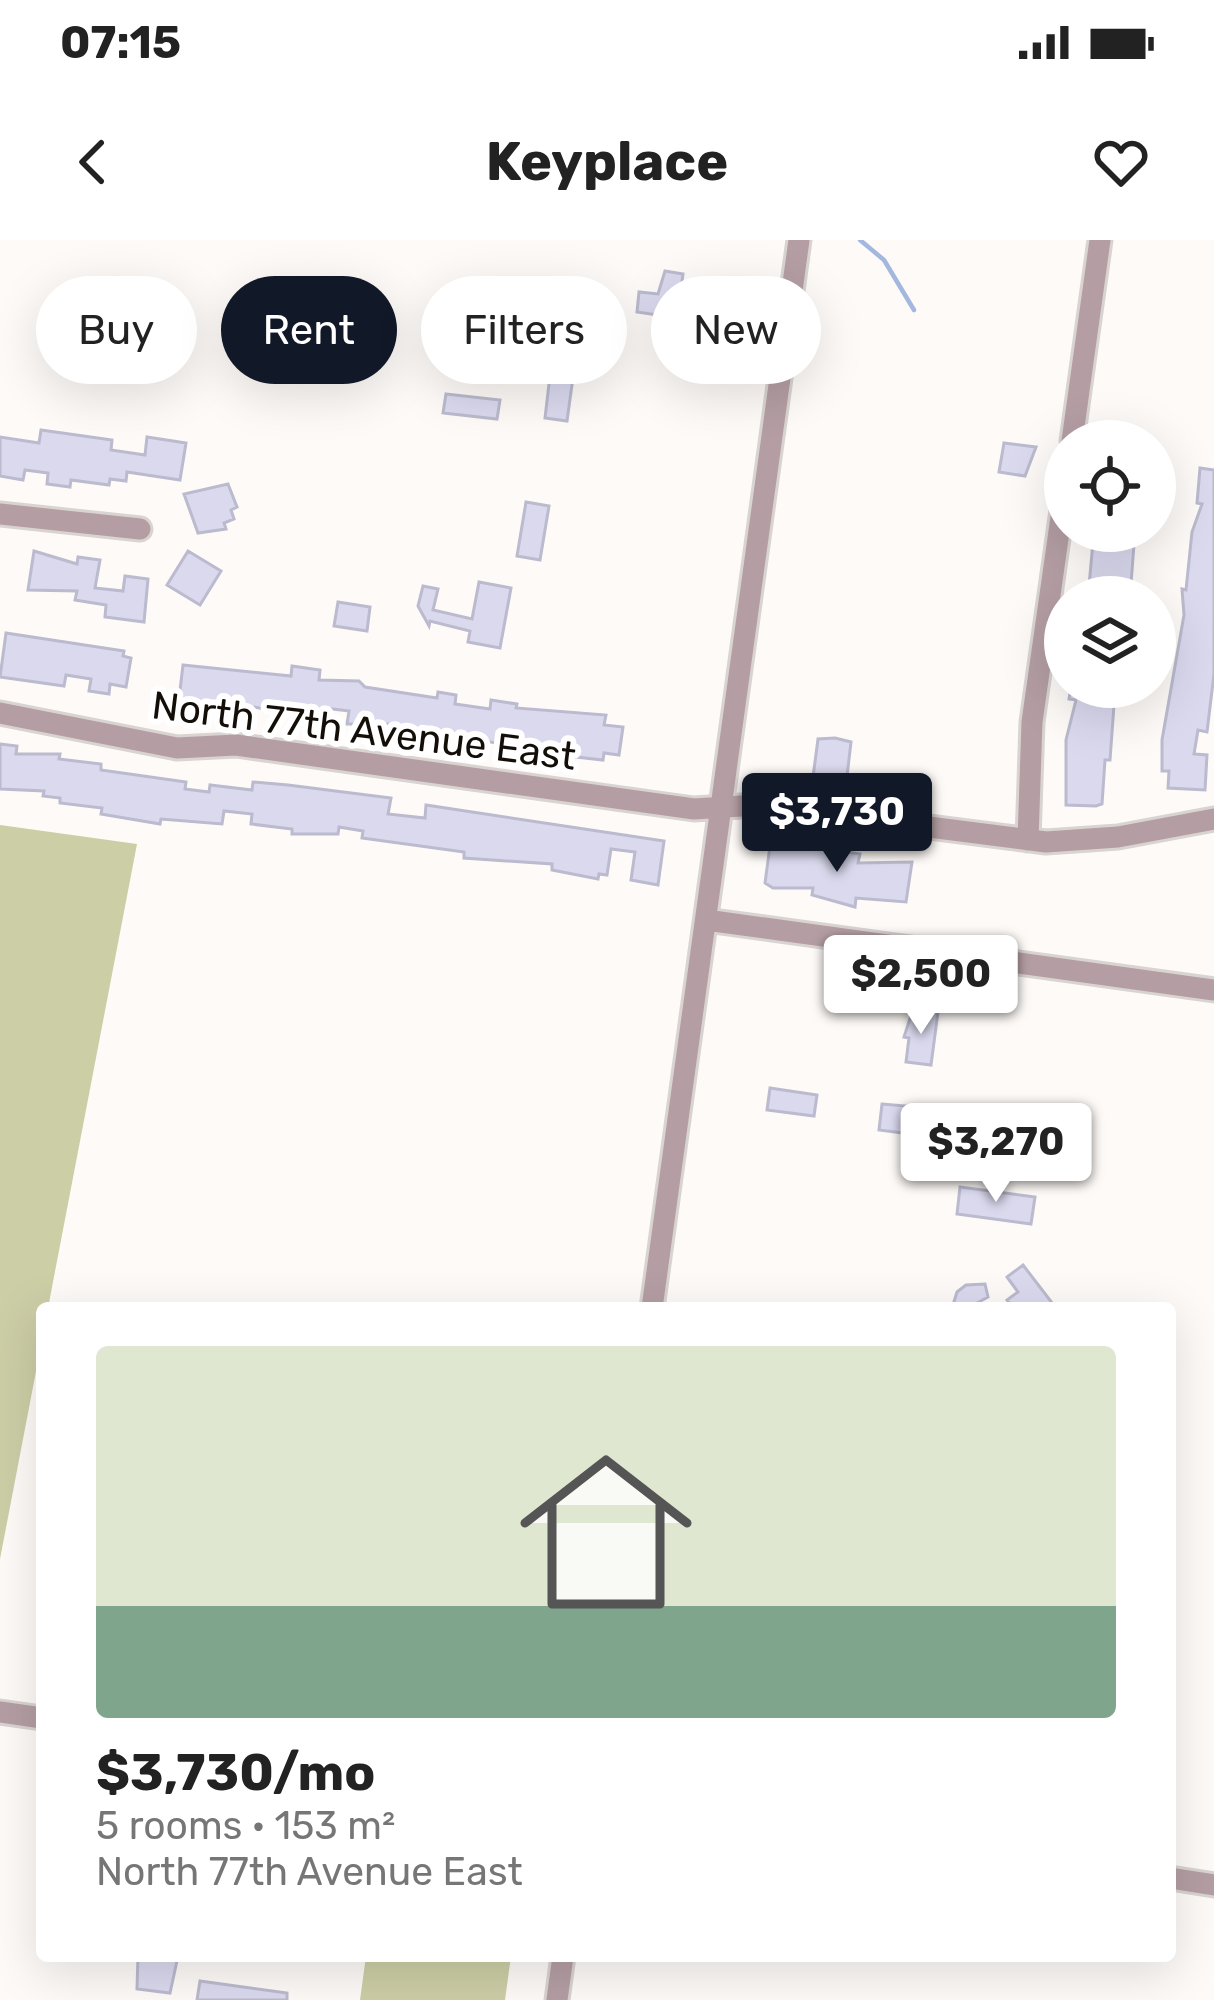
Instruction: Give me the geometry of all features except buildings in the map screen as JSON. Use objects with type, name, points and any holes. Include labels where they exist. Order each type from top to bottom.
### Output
[{"type":"street","points":[[653,1302],[800,240]]},
{"type":"street","points":[[1075,420],[1100,240]]},
{"type":"street","points":[[0,514],[140,529]]},
{"type":"street","points":[[1028,840],[1032,722],[1056,552]]},
{"type":"street","name":"North 77th Avenue East","points":[[0,712],[177,748],[236,746],[694,808],[758,805],[1028,840],[1081,842],[1214,819]]},
{"type":"street","points":[[706,920],[1214,991]]},
{"type":"street","points":[[0,1712],[36,1717]]},
{"type":"street","points":[[1176,1879],[1214,1885]]},
{"type":"street","points":[[557,2000],[562,1962]]},
{"type":"green space","points":[[0,825],[137,844],[49,1302],[36,1302],[36,1371],[0,1559]]},
{"type":"green space","points":[[365,1962],[510,1962],[505,2000],[360,2000]]},
{"type":"waterway","points":[[860,240],[884,260],[914,310]]}]
